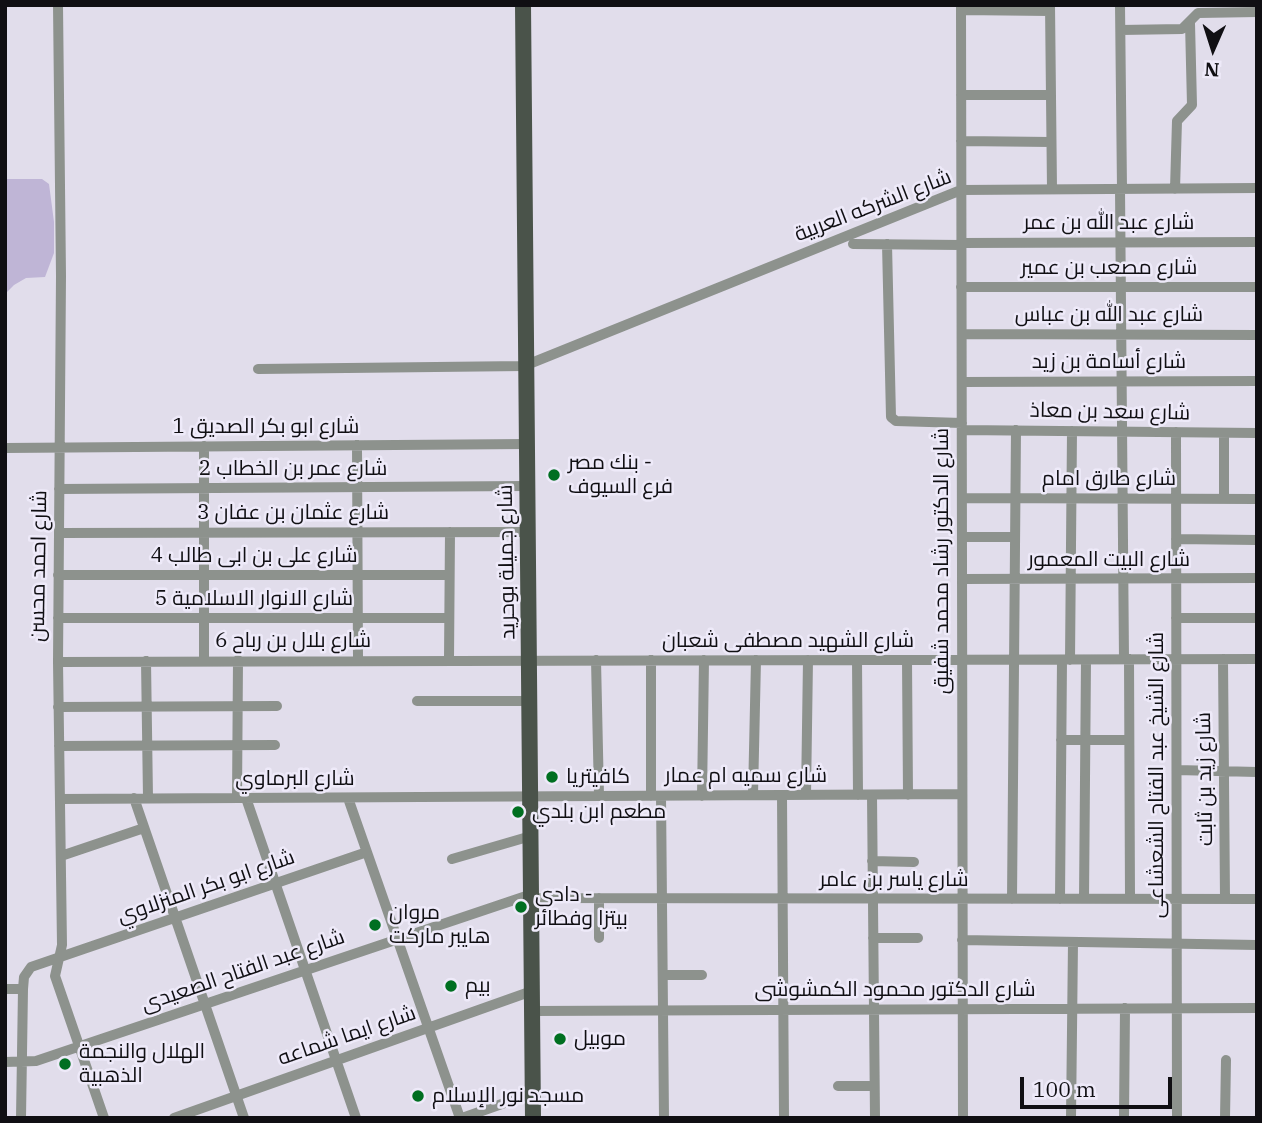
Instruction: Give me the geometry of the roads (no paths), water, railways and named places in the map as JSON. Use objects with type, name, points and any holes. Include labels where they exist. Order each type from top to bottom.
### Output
[{"type":"main road","name":"شارع جميلة بوحريد","points":[[523,5],[524,366],[533,1118]]},
{"type":"street","name":"شارع احمد محسن","points":[[58,5],[61,276],[58,707],[62,945],[55,970],[104,1118]]},
{"type":"street","points":[[1120,5],[1122,498],[1129,740],[1129,899]]},
{"type":"street","points":[[961,8],[1050,8],[1052,189]]},
{"type":"street","name":"شارع الدكتور رشاد محمد شفيق","points":[[961,8],[963,1118]]},
{"type":"street","points":[[1121,30],[1182,29],[1195,15],[1202,13],[1257,12]]},
{"type":"street","points":[[1175,189],[1177,121],[1192,105],[1190,23]]},
{"type":"street","points":[[961,95],[1051,95]]},
{"type":"street","points":[[961,141],[1051,142]]},
{"type":"street","name":"شارع الشركه العربية","points":[[524,366],[961,190],[1257,188]]},
{"type":"street","name":"شارع عبد الله بن عمر","points":[[853,244],[1257,242]]},
{"type":"street","name":"شارع سعد بن معاذ","points":[[887,244],[891,418],[896,422],[1016,430],[1257,433]]},
{"type":"street","name":"شارع مصعب بن عمير","points":[[961,287],[1257,287]]},
{"type":"street","name":"شارع عبد الله بن عباس","points":[[962,334],[1257,335]]},
{"type":"street","points":[[258,369],[524,366]]},
{"type":"street","name":"شارع أسامة بن زيد","points":[[962,382],[1257,381]]},
{"type":"street","points":[[1012,899],[1016,430]]},
{"type":"street","points":[[1060,899],[1061,740],[1071,579],[1072,431]]},
{"type":"street","name":"شارع الشيخ عبد الفتاح الشعشاعى","points":[[1176,432],[1177,1118]]},
{"type":"street","points":[[1224,433],[1224,499]]},
{"type":"street","name":"شارع ابو بكر الصديق 1","points":[[5,447],[526,444]]},
{"type":"street","points":[[357,445],[358,660]]},
{"type":"street","points":[[204,446],[204,660]]},
{"type":"street","name":"شارع عمر بن الخطاب 2","points":[[59,489],[527,486]]},
{"type":"street","name":"شارع طارق امام","points":[[962,498],[1257,499]]},
{"type":"street","points":[[449,659],[450,532]]},
{"type":"street","name":"شارع عثمان بن عفان 3","points":[[59,533],[527,532]]},
{"type":"street","points":[[962,537],[1016,537]]},
{"type":"street","points":[[1176,539],[1257,540]]},
{"type":"street","name":"شارع على بن ابى طالب 4","points":[[58,575],[449,575]]},
{"type":"street","name":"شارع البيت المعمور","points":[[962,579],[1257,578]]},
{"type":"street","name":"شارع الانوار الاسلامية 5","points":[[58,618],[449,618]]},
{"type":"street","points":[[1176,618],[1257,618]]},
{"type":"street","name":"شارع زيد بن ثابت","points":[[1223,659],[1225,899]]},
{"type":"street","name":"شارع الشهيد مصطفى شعبان","points":[[529,660],[1257,659]]},
{"type":"street","points":[[238,660],[237,745],[241,798],[275,884],[356,1118]]},
{"type":"street","name":"شارع بلال بن رباح 6","points":[[58,662],[529,660]]},
{"type":"street","points":[[596,660],[599,796]]},
{"type":"street","points":[[651,660],[663,898],[664,1118]]},
{"type":"street","points":[[702,796],[704,660]]},
{"type":"street","points":[[753,795],[756,660]]},
{"type":"street","points":[[806,795],[808,660]]},
{"type":"street","points":[[857,660],[858,795]]},
{"type":"street","points":[[907,660],[908,794]]},
{"type":"street","points":[[1084,899],[1086,660]]},
{"type":"street","points":[[146,661],[148,798]]},
{"type":"street","points":[[417,701],[529,701]]},
{"type":"street","points":[[58,707],[277,706]]},
{"type":"street","points":[[1061,740],[1129,740]]},
{"type":"street","points":[[59,746],[275,745]]},
{"type":"street","points":[[1177,770],[1257,772]]},
{"type":"street","name":"شارع سميه ام عمار","points":[[531,797],[961,794]]},
{"type":"street","points":[[782,795],[784,1118]]},
{"type":"street","points":[[872,795],[875,1118]]},
{"type":"street","name":"شارع البرماوي","points":[[60,799],[531,797]]},
{"type":"street","points":[[134,798],[244,1118]]},
{"type":"street","points":[[348,798],[461,1118],[533,1093]]},
{"type":"street","points":[[61,856],[144,828]]},
{"type":"street","points":[[452,859],[531,836]]},
{"type":"street","name":"شارع ابو بكر المنزلاوي","points":[[23,989],[24,977],[31,967],[367,852]]},
{"type":"street","points":[[872,861],[914,862]]},
{"type":"street","name":"شارع ياسر بن عامر","points":[[532,896],[1257,899]]},
{"type":"street","name":"شارع عبد الفتاح الصعيدى","points":[[5,1062],[36,1061],[532,896]]},
{"type":"street","points":[[598,938],[599,898]]},
{"type":"street","points":[[873,938],[918,938]]},
{"type":"street","points":[[962,940],[1257,945]]},
{"type":"street","points":[[1071,1118],[1073,942]]},
{"type":"street","points":[[663,975],[702,975]]},
{"type":"street","points":[[5,989],[23,989],[21,1118]]},
{"type":"street","name":"شارع ايما شماعه","points":[[174,1118],[533,991]]},
{"type":"street","points":[[1124,1118],[1125,1008]]},
{"type":"street","name":"شارع الدكتور محمود الكمشوشى","points":[[533,1011],[1257,1008]]},
{"type":"street","points":[[1225,1118],[1226,1060]]},
{"type":"street","points":[[838,1086],[874,1086]]},
{"type":"place","name":"بنك مصر - فرع السيوف","points":[[554,475]]},
{"type":"place","name":"كافيتريا","points":[[552,777]]},
{"type":"place","name":"مطعم ابن بلدي","points":[[518,812]]},
{"type":"place","name":"دادي - بيتزا وفطائر","points":[[521,907]]},
{"type":"place","name":"مروان هايبر ماركت","points":[[375,925]]},
{"type":"place","name":"بيم","points":[[451,986]]},
{"type":"place","name":"موبيل","points":[[560,1039]]},
{"type":"place","name":"الهلال والنجمة الذهبية","points":[[65,1064]]},
{"type":"place","name":"مسجد نور الإسلام","points":[[418,1096]]}]
